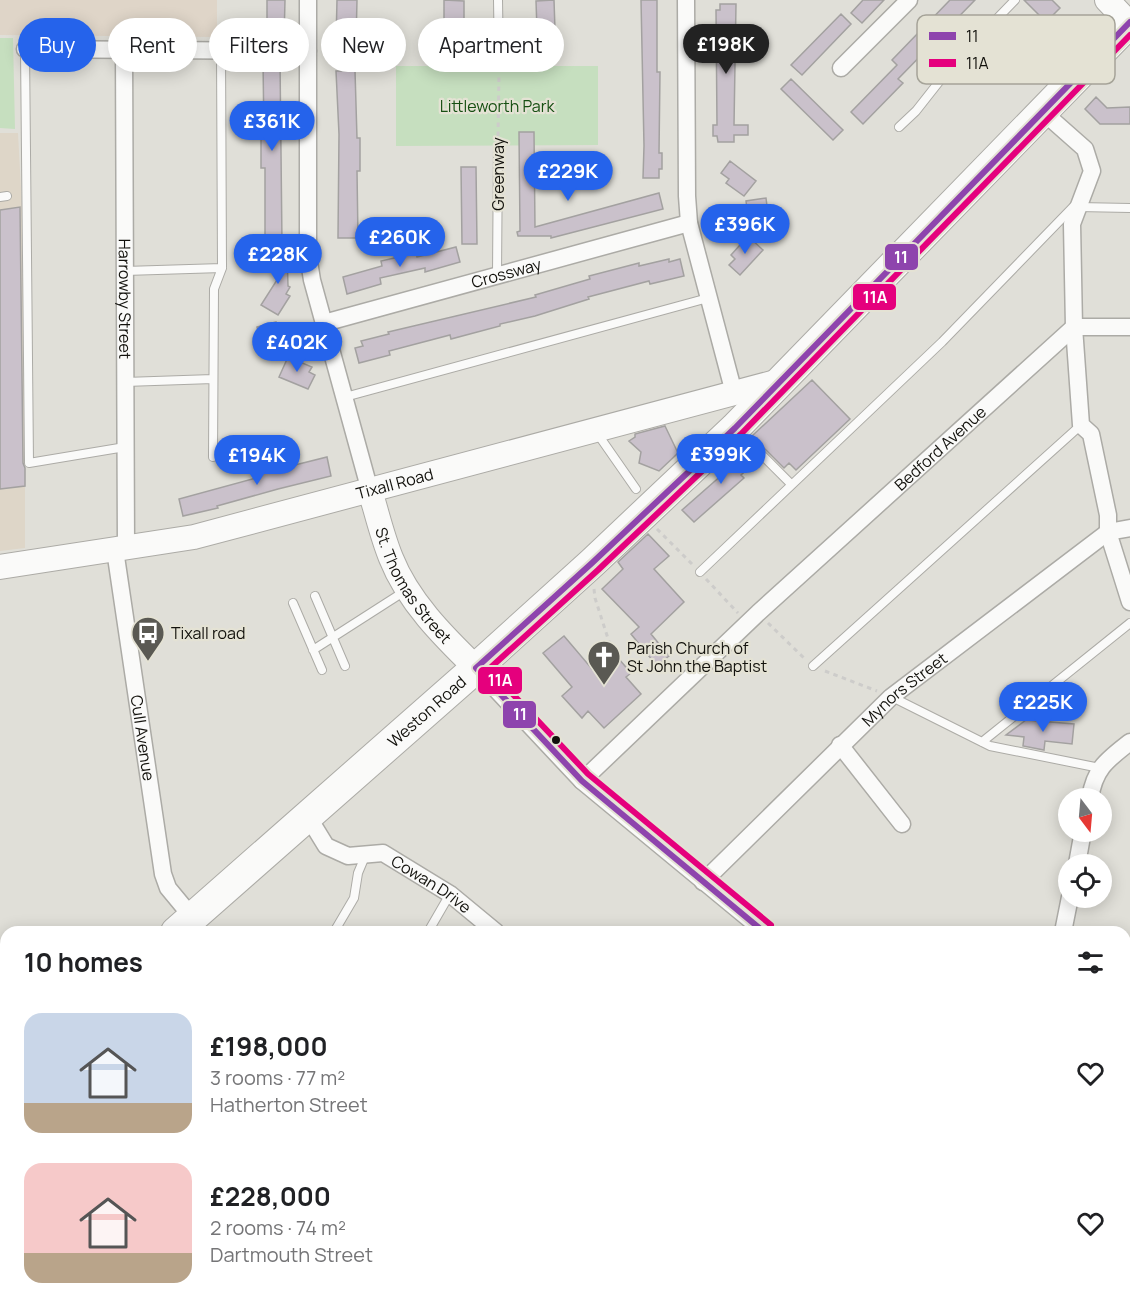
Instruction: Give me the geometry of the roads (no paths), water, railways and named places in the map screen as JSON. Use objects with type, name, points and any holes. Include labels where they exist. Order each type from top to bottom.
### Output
[{"type":"highway","name":"Weston Road","points":[[1115,38],[1130,23]]},
{"type":"highway","name":"Weston Road","points":[[184,924],[476,668],[592,563],[735,428],[1069,84]]},
{"type":"street","points":[[308,0],[308,18]]},
{"type":"street","points":[[686,0],[689,224],[734,393]]},
{"type":"street","points":[[841,68],[909,0]]},
{"type":"street","points":[[1107,0],[1130,23]]},
{"type":"street","name":"Harrowby Street","points":[[121,549],[126,447],[124,72]]},
{"type":"street","points":[[308,72],[308,255],[312,280],[370,491]]},
{"type":"street","points":[[1042,111],[1086,149],[1092,171],[1072,224],[1074,327],[1080,425],[1091,434],[1107,515],[1108,532],[1130,602]]},
{"type":"street","name":"Crossway","points":[[324,323],[689,224]]},
{"type":"street","points":[[1074,327],[1130,327]]},
{"type":"street","name":"Bedford Avenue","points":[[582,781],[725,637],[758,613],[1074,327]]},
{"type":"street","name":"Tixall Road","points":[[0,567],[194,537],[783,380]]},
{"type":"street","name":"St. Thomas Street","points":[[370,491],[390,557],[408,589],[449,642],[476,668]]},
{"type":"street","name":"Mynors Street","points":[[703,882],[891,697],[1108,532],[1130,528]]},
{"type":"street","name":"Cull Avenue","points":[[121,549],[163,874],[184,924]]},
{"type":"street","points":[[476,668],[582,781],[758,926]]},
{"type":"street","points":[[1092,788],[1100,768],[1130,742]]},
{"type":"street","points":[[840,745],[902,824]]},
{"type":"street","name":"Cowan Drive","points":[[307,815],[326,846],[348,856],[383,853],[450,894],[489,926]]},
{"type":"street","points":[[1064,926],[1068,908]]},
{"type":"lane","points":[[498,0],[498,18]]},
{"type":"lane","points":[[1000,15],[1015,0]]},
{"type":"lane","points":[[25,72],[29,462],[126,447]]},
{"type":"lane","points":[[213,457],[214,289],[222,268],[221,72]]},
{"type":"lane","points":[[899,128],[937,84]]},
{"type":"lane","name":"Greenway","points":[[497,275],[498,146]]},
{"type":"lane","points":[[700,572],[942,342],[1079,203],[1130,208]]},
{"type":"lane","points":[[125,271],[222,268]]},
{"type":"lane","points":[[345,397],[708,298]]},
{"type":"lane","points":[[125,382],[213,379]]},
{"type":"lane","points":[[813,666],[1080,425]]},
{"type":"lane","points":[[735,428],[791,484]]},
{"type":"lane","points":[[596,431],[636,489]]},
{"type":"lane","points":[[313,650],[408,589]]},
{"type":"lane","points":[[315,596],[345,666]]},
{"type":"lane","points":[[293,603],[322,670]]},
{"type":"lane","points":[[982,742],[1130,623]]},
{"type":"lane","points":[[891,697],[990,746],[1100,768]]},
{"type":"lane","points":[[338,926],[354,898],[358,873],[366,854]]},
{"type":"lane","points":[[431,926],[450,894]]},
{"type":"place","name":"Tixall road","points":[[148,662]]},
{"type":"place","name":"Parish Church of St John the Baptist","points":[[604,686]]},
{"type":"park label","name":"Littleworth Park","points":[[497,106]]}]
